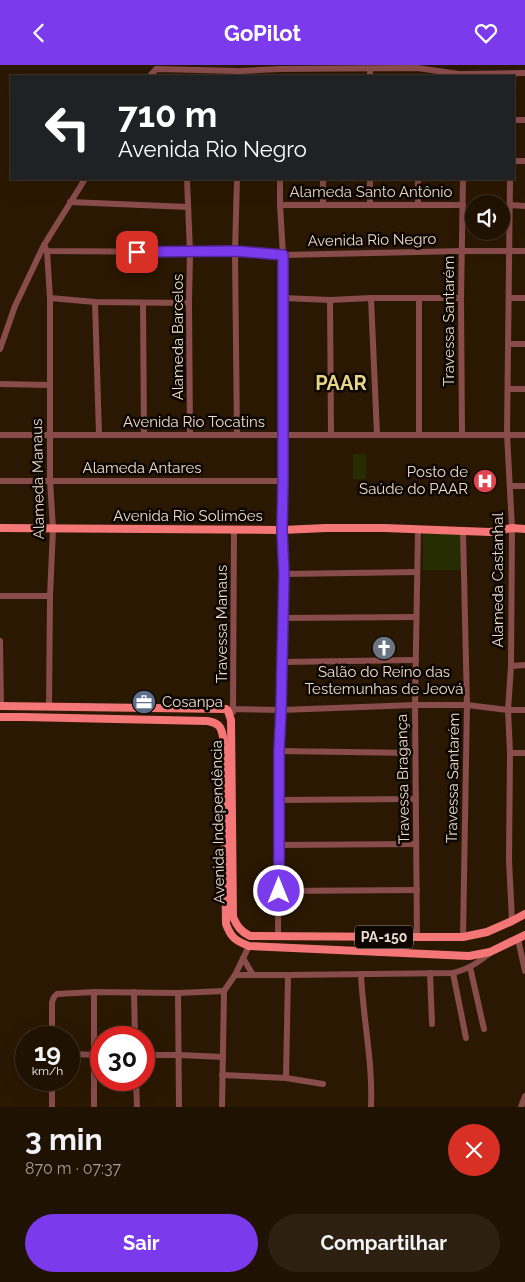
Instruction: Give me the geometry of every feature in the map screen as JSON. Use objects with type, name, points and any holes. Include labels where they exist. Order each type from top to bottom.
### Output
[{"type":"main road","name":"Avenida Rio Solimões","points":[[0,528],[282,530],[384,528],[490,532],[512,528],[525,529]]},
{"type":"main road","points":[[1,706],[230,710]]},
{"type":"main road","points":[[23,717],[43,711],[49,706]]},
{"type":"main road","name":"Avenida Independência","points":[[230,710],[228,711],[231,720],[233,917],[244,933],[250,936],[278,937],[463,937],[487,931],[512,921],[525,913]]},
{"type":"main road","name":"Avenida Independência","points":[[0,717],[207,721],[217,724],[221,729],[224,743],[226,924],[238,942],[249,946]]},
{"type":"main road","name":"PA-150","points":[[249,946],[468,956],[490,952],[522,937]]},
{"type":"street","points":[[459,65],[463,75]]},
{"type":"street","points":[[513,65],[513,75]]},
{"type":"street","points":[[151,75],[156,69],[188,73],[224,68],[239,73],[280,73],[290,67],[325,69],[337,67],[370,69],[392,67],[417,68],[463,75],[513,75],[525,73]]},
{"type":"street","points":[[417,68],[417,75]]},
{"type":"street","points":[[325,69],[325,75]]},
{"type":"street","points":[[370,69],[370,75]]},
{"type":"street","points":[[0,349],[16,306],[70,203],[84,180]]},
{"type":"street","name":"Alameda Barcelos","points":[[187,180],[190,253],[190,435]]},
{"type":"street","points":[[237,180],[235,251],[237,435]]},
{"type":"street","points":[[278,937],[279,751],[284,574],[282,530],[283,255],[280,180]]},
{"type":"street","points":[[323,180],[323,205]]},
{"type":"street","points":[[370,180],[370,205]]},
{"type":"street","points":[[418,180],[418,205]]},
{"type":"street","name":"Travessa Santarém","points":[[462,434],[461,298],[463,180]]},
{"type":"street","name":"Alameda Castanhal","points":[[510,180],[510,195]]},
{"type":"street","points":[[70,203],[188,207]]},
{"type":"street","name":"Alameda Santo Antônio","points":[[280,205],[463,205]]},
{"type":"street","points":[[510,205],[525,206]]},
{"type":"street","name":"Alameda Castanhal","points":[[509,240],[507,434],[512,528],[511,666],[508,710],[510,753],[509,860],[512,921]]},
{"type":"street","name":"Avenida Rio Negro","points":[[46,248],[190,253],[235,251],[283,255],[525,251]]},
{"type":"street","name":"Alameda Manaus","points":[[46,248],[50,298],[49,434],[53,529],[50,595],[49,706]]},
{"type":"street","points":[[50,298],[143,303],[189,303]]},
{"type":"street","points":[[283,298],[330,300],[461,298]]},
{"type":"street","points":[[371,298],[377,434]]},
{"type":"street","points":[[509,298],[525,298]]},
{"type":"street","points":[[419,299],[419,434]]},
{"type":"street","points":[[330,300],[331,434]]},
{"type":"street","points":[[95,301],[99,435]]},
{"type":"street","points":[[143,303],[144,435]]},
{"type":"street","points":[[508,344],[525,344]]},
{"type":"street","points":[[0,384],[49,385]]},
{"type":"street","points":[[508,389],[525,389]]},
{"type":"street","name":"Avenida Rio Tocatins","points":[[0,435],[525,435]]},
{"type":"street","name":"Alameda Antares","points":[[0,481],[283,481]]},
{"type":"street","points":[[510,486],[525,486]]},
{"type":"street","name":"Travessa Manaus","points":[[230,710],[234,529]]},
{"type":"street","name":"Travessa Bragança","points":[[417,937],[415,705],[418,530]]},
{"type":"street","name":"Travessa Santarém","points":[[463,531],[467,705],[463,937]]},
{"type":"street","points":[[284,574],[417,572]]},
{"type":"street","points":[[0,596],[50,595]]},
{"type":"street","points":[[283,618],[416,617]]},
{"type":"street","points":[[0,641],[1,706]]},
{"type":"street","points":[[282,662],[416,660]]},
{"type":"street","points":[[511,666],[525,665]]},
{"type":"street","points":[[230,710],[415,705],[467,705],[525,710]]},
{"type":"street","points":[[279,751],[416,753]]},
{"type":"street","points":[[510,753],[525,753]]},
{"type":"street","points":[[279,800],[416,799]]},
{"type":"street","points":[[279,845],[416,844]]},
{"type":"street","points":[[279,891],[417,889]]},
{"type":"street","points":[[522,937],[525,971]]},
{"type":"street","points":[[222,1107],[224,991],[249,946]]},
{"type":"street","points":[[234,975],[453,973],[477,964],[490,952]]},
{"type":"street","points":[[243,958],[253,975]]},
{"type":"street","points":[[470,967],[484,1029]]},
{"type":"street","points":[[430,973],[432,1024]]},
{"type":"street","points":[[453,973],[466,1039]]},
{"type":"street","points":[[286,1078],[288,975]]},
{"type":"street","points":[[361,975],[371,1065],[371,1107]]},
{"type":"street","points":[[52,1026],[52,1002],[57,994],[224,991]]},
{"type":"street","points":[[94,992],[96,1026]]},
{"type":"street","points":[[134,992],[135,1026]]},
{"type":"street","points":[[178,993],[179,1107]]},
{"type":"street","points":[[155,1055],[223,1057]]},
{"type":"street","points":[[222,1075],[286,1078],[323,1084]]},
{"type":"street","points":[[52,1091],[52,1107]]},
{"type":"street","points":[[94,1107],[95,1091]]},
{"type":"street","points":[[136,1091],[137,1107]]},
{"type":"street","points":[[521,1107],[525,1096]]},
{"type":"green space","points":[[353,454],[366,454],[366,479],[353,479]]},
{"type":"green space","points":[[423,534],[462,534],[462,570],[423,570]]},
{"type":"place","name":"Posto de Saúde do PAAR","points":[[485,481]]},
{"type":"place","name":"Salão do Reino das Testemunhas de Jeová","points":[[384,648]]},
{"type":"place","name":"Cosanpa","points":[[144,702]]},
{"type":"district","name":"PAAR","points":[[341,383]]},
{"type":"route","points":[[137,252],[190,253],[235,251],[283,255],[282,530],[284,574],[279,751],[279,891]]}]
